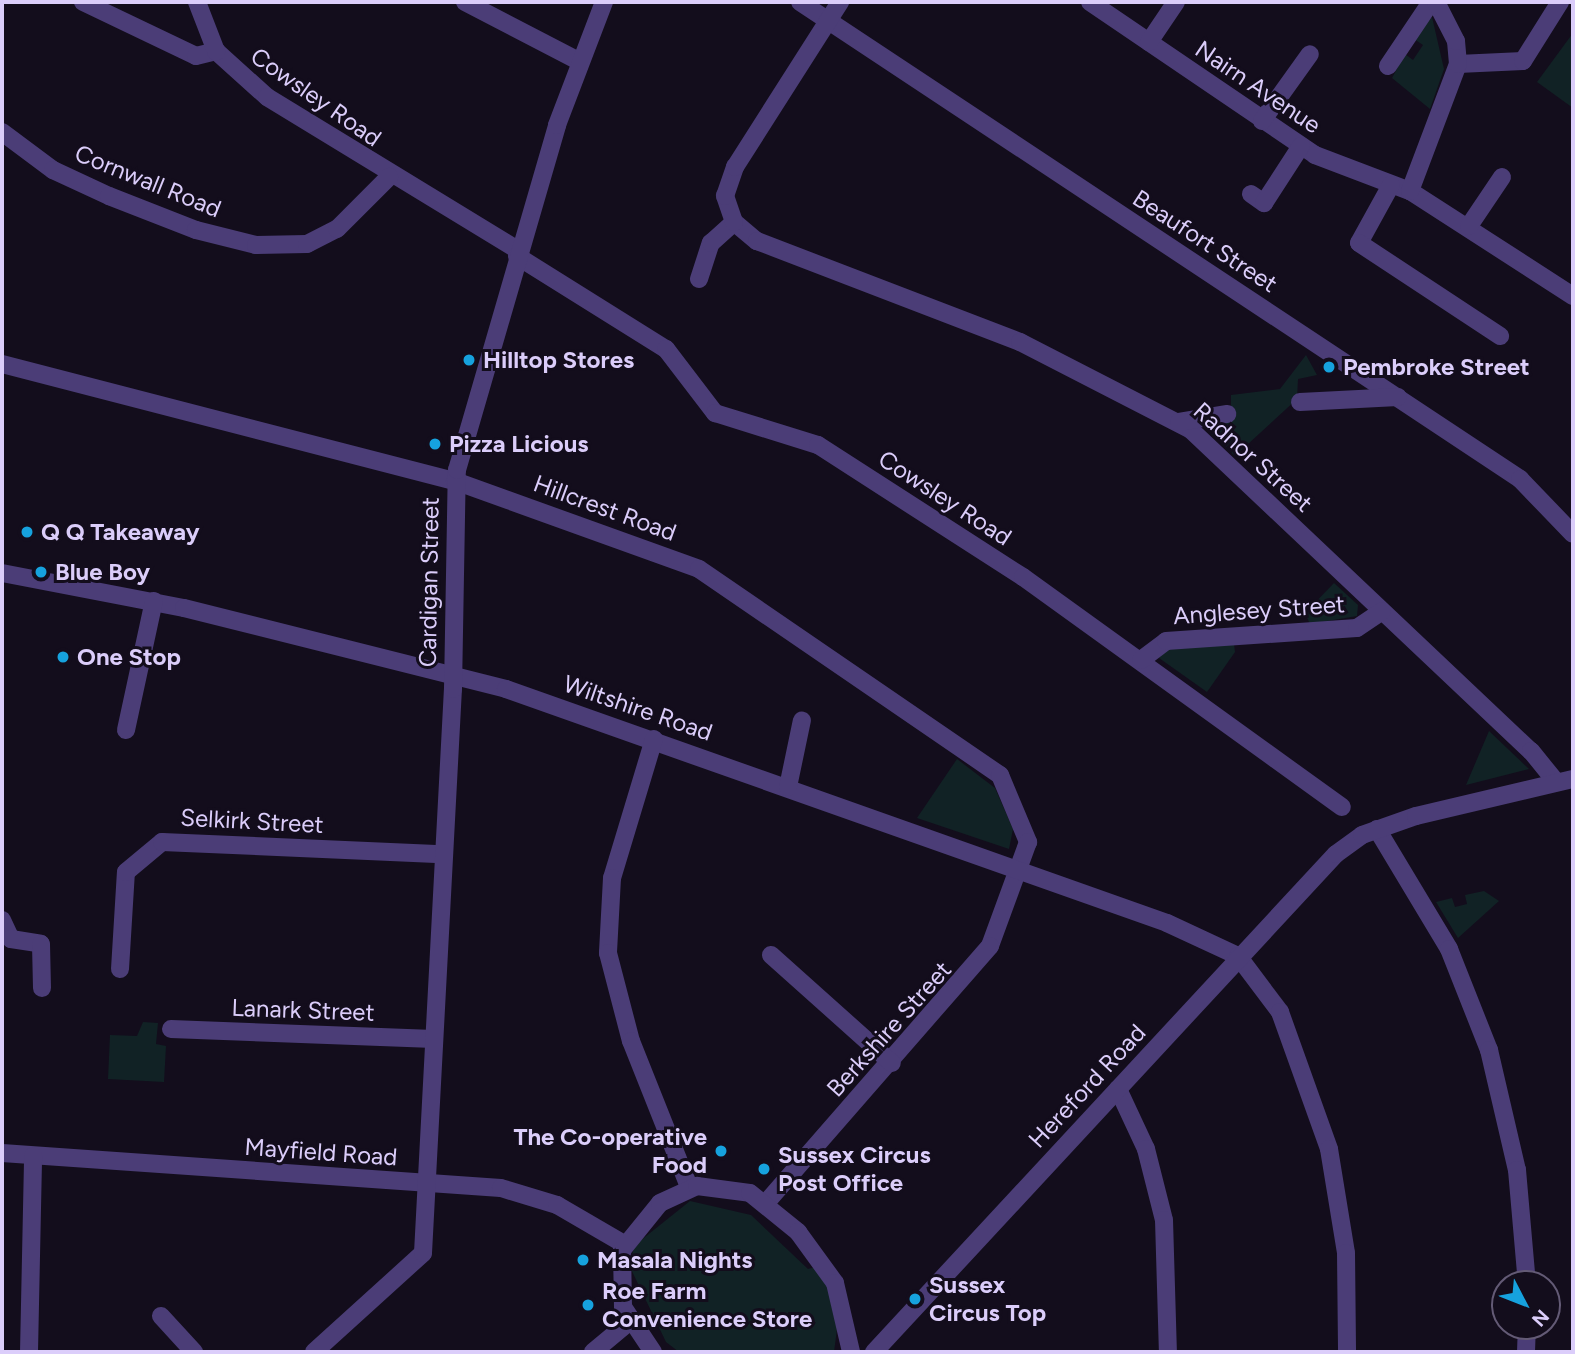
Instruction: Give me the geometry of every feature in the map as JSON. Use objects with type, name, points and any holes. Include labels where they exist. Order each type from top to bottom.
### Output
[{"type":"street","name":"Cowsley Road","points":[[83,2],[196,56],[216,51],[245,82],[389,177],[518,253],[666,349],[715,413],[818,446],[1140,660],[1342,807]]},
{"type":"street","points":[[197,2],[216,51]]},
{"type":"street","points":[[465,2],[579,61]]},
{"type":"street","name":"Cardigan Street","points":[[314,1352],[423,1254],[429,1184],[452,673],[455,481],[518,253],[579,61],[604,2]]},
{"type":"street","name":"Beaufort Street","points":[[800,2],[1520,480],[1573,534]]},
{"type":"street","points":[[699,279],[711,243],[734,222],[725,202],[727,183],[841,2]]},
{"type":"street","name":"Nairn Avenue","points":[[1090,2],[1301,146],[1410,191],[1469,226],[1573,296]]},
{"type":"street","points":[[1149,42],[1176,2]]},
{"type":"street","points":[[1388,66],[1434,2],[1456,41],[1458,64],[1410,191]]},
{"type":"street","points":[[1458,64],[1523,61],[1560,2]]},
{"type":"street","points":[[1262,121],[1310,54]]},
{"type":"street","name":"Cornwall Road","points":[[3,136],[54,170],[109,196],[256,245],[307,244],[337,229],[389,177]]},
{"type":"street","points":[[1251,194],[1264,203],[1301,146]]},
{"type":"street","points":[[1469,226],[1502,177]]},
{"type":"street","points":[[1391,185],[1359,243],[1500,336]]},
{"type":"street","name":"Radnor Street","points":[[734,222],[757,241],[982,325],[1179,422],[1564,780]]},
{"type":"street","name":"Hillcrest Road","points":[[2,364],[455,481],[699,569],[1000,775],[1020,811],[1028,833],[1018,870]]},
{"type":"street","points":[[1300,402],[1398,397]]},
{"type":"street","points":[[1179,422],[1227,414]]},
{"type":"street","name":"Wiltshire Road","points":[[2,573],[154,601],[452,673],[654,739],[1167,923],[1238,956]]},
{"type":"street","points":[[125,730],[154,601]]},
{"type":"street","name":"Anglesey Street","points":[[1140,660],[1166,641],[1357,628],[1382,611]]},
{"type":"street","points":[[788,787],[802,720]]},
{"type":"street","points":[[654,739],[612,878],[608,953],[622,1015],[689,1187]]},
{"type":"street","name":"Hereford Road","points":[[874,1352],[1238,956],[1336,854],[1377,829],[1564,780]]},
{"type":"street","points":[[1377,829],[1449,949],[1489,1050],[1517,1170],[1526,1270]]},
{"type":"street","name":"Selkirk Street","points":[[120,969],[126,872],[162,842],[442,854]]},
{"type":"street","name":"Berkshire Street","points":[[766,1203],[982,960],[1018,870]]},
{"type":"street","points":[[2,920],[11,939],[41,944],[42,988]]},
{"type":"street","points":[[771,954],[892,1063]]},
{"type":"street","points":[[1238,956],[1280,1012],[1329,1149],[1344,1228],[1347,1352]]},
{"type":"street","name":"Lanark Street","points":[[171,1029],[434,1039]]},
{"type":"street","points":[[1118,1089],[1146,1149],[1164,1220],[1168,1352]]},
{"type":"street","name":"Mayfield Road","points":[[2,1153],[429,1184],[528,1195],[624,1244]]},
{"type":"street","points":[[29,1352],[33,1156]]},
{"type":"street","points":[[653,1352],[629,1322],[620,1291],[624,1244],[660,1202],[689,1187],[742,1191],[766,1203],[831,1275],[851,1352]]},
{"type":"street","points":[[161,1316],[194,1352]]},
{"type":"street","points":[[593,1352],[629,1322]]},
{"type":"shaded area","points":[[1432,17],[1444,69],[1430,109],[1392,78],[1405,54],[1413,60],[1423,45],[1414,39]]},
{"type":"shaded area","points":[[1573,33],[1573,108],[1537,82]]},
{"type":"shaded area","points":[[1306,355],[1317,375],[1298,379],[1297,399],[1235,456],[1206,429],[1231,421],[1231,395],[1280,389]]},
{"type":"shaded area","points":[[1334,583],[1358,605],[1357,616],[1310,624],[1305,613]]},
{"type":"shaded area","points":[[1234,644],[1235,652],[1207,692],[1159,658],[1167,647]]},
{"type":"shaded area","points":[[1489,731],[1529,769],[1466,785]]},
{"type":"shaded area","points":[[957,759],[995,788],[1013,829],[1009,849],[917,818]]},
{"type":"shaded area","points":[[1484,891],[1499,901],[1458,938],[1436,902],[1452,898],[1455,907],[1467,904],[1465,895]]},
{"type":"shaded area","points":[[143,1022],[158,1023],[156,1044],[166,1046],[164,1082],[108,1079],[110,1035],[137,1036]]},
{"type":"shaded area","points":[[690,1201],[751,1215],[808,1269],[815,1267],[829,1289],[837,1329],[834,1352],[679,1352],[666,1342],[629,1265],[635,1245]]},
{"type":"place","name":"Hilltop Stores","points":[[469,360]]},
{"type":"place","name":"Pembroke Street","points":[[1329,367]]},
{"type":"place","name":"Pizza Licious","points":[[435,444]]},
{"type":"place","name":"Q Q Takeaway","points":[[27,532]]},
{"type":"place","name":"Blue Boy","points":[[41,572]]},
{"type":"place","name":"One Stop","points":[[63,657]]},
{"type":"place","name":"The Co-operative Food","points":[[721,1151]]},
{"type":"place","name":"Sussex Circus Post Office","points":[[764,1169]]},
{"type":"place","name":"Masala Nights","points":[[583,1260]]},
{"type":"place","name":"Sussex Circus Top","points":[[915,1299]]},
{"type":"place","name":"Roe Farm Convenience Store","points":[[588,1305]]}]
